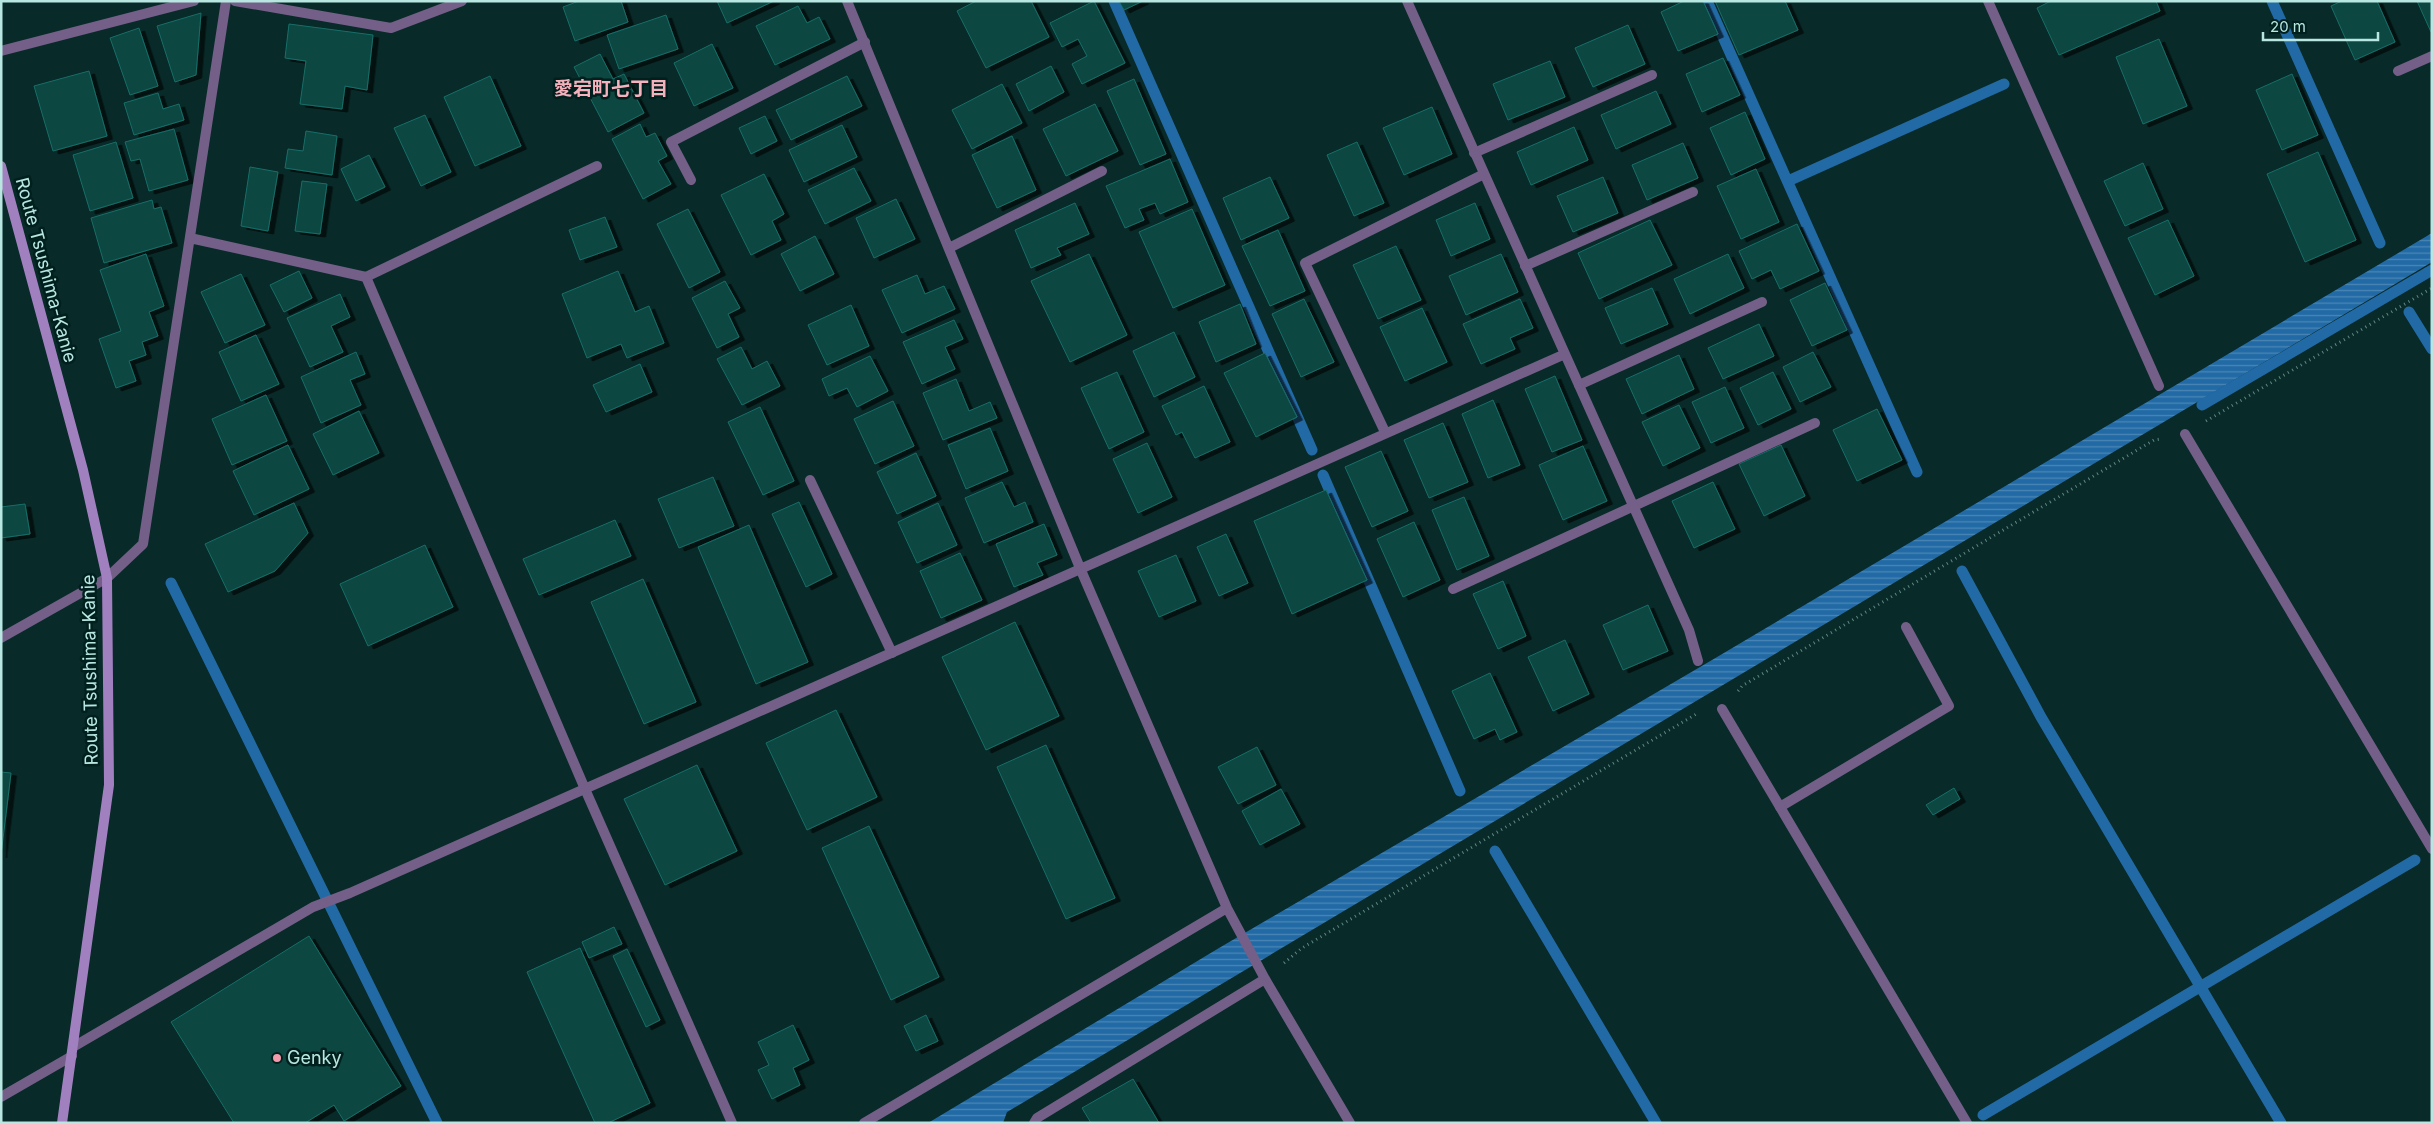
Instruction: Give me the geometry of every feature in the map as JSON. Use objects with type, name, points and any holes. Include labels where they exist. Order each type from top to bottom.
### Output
[{"type":"main road","name":"Route Tsushima-Kanie","points":[[1,166],[83,470],[107,578],[109,785],[62,1123]]},
{"type":"street","points":[[1,52],[194,1]]},
{"type":"street","points":[[1,638],[107,578],[143,544],[226,1]]},
{"type":"street","points":[[235,1],[391,28],[462,1]]},
{"type":"street","points":[[847,1],[1080,568],[1227,908],[1263,976],[1350,1123]]},
{"type":"street","points":[[1408,1],[1474,153],[1689,630],[1698,661]]},
{"type":"street","points":[[1988,1],[2158,386]]},
{"type":"street","points":[[691,180],[671,142],[865,42]]},
{"type":"street","points":[[2398,71],[2432,56]]},
{"type":"street","points":[[1474,153],[1652,75]]},
{"type":"street","points":[[190,238],[366,277],[597,166]]},
{"type":"street","points":[[949,248],[1102,171]]},
{"type":"street","points":[[1385,432],[1305,263],[1484,174]]},
{"type":"street","points":[[1525,266],[1693,192]]},
{"type":"street","points":[[366,277],[584,789],[732,1123]]},
{"type":"street","points":[[1578,385],[1762,302]]},
{"type":"street","points":[[1,1097],[73,1051],[313,907],[350,893],[1564,354]]},
{"type":"street","points":[[1453,589],[1634,508],[1815,423]]},
{"type":"street","points":[[2184,434],[2432,849]]},
{"type":"street","points":[[810,480],[892,652]]},
{"type":"street","points":[[1780,807],[1949,706],[1906,626]]},
{"type":"street","points":[[1722,709],[1967,1123]]},
{"type":"street","points":[[864,1123],[1227,908]]},
{"type":"street","points":[[1034,1123],[1036,1118],[1263,976]]},
{"type":"path","points":[[1263,976],[1302,948],[1695,715],[1704,710],[1722,709],[1742,686],[2154,440],[2184,434],[2432,288]]},
{"type":"water","points":[[2432,233],[2432,262],[1007,1112],[1003,1123],[928,1123],[1219,948],[1712,660]]},
{"type":"building","points":[[579,1],[621,1],[628,22],[575,41],[563,7]]},
{"type":"building","points":[[717,1],[774,1],[727,23]]},
{"type":"building","points":[[976,1],[1031,1],[1049,37],[986,68],[957,11]]},
{"type":"building","points":[[1094,1],[1125,63],[1082,84],[1072,64],[1087,56],[1078,39],[1062,47],[1050,23]]},
{"type":"building","points":[[1119,1],[1143,1],[1124,10]]},
{"type":"building","points":[[1684,1],[1703,1],[1718,34],[1678,51],[1661,12]]},
{"type":"building","points":[[1715,1],[1785,1],[1798,30],[1739,55]]},
{"type":"building","points":[[2051,1],[2156,1],[2160,11],[2059,55],[2037,8]]},
{"type":"building","points":[[2342,1],[2377,1],[2395,42],[2355,60],[2331,6]]},
{"type":"building","points":[[2417,1],[2432,1],[2431,32]]},
{"type":"building","points":[[798,6],[807,23],[819,17],[830,39],[775,65],[756,26]]},
{"type":"building","points":[[201,13],[196,75],[175,82],[157,26]]},
{"type":"building","points":[[666,15],[678,49],[619,69],[607,35]]},
{"type":"building","points":[[289,24],[373,35],[367,90],[345,86],[342,109],[300,104],[306,61],[285,58]]},
{"type":"building","points":[[1628,25],[1645,64],[1593,87],[1575,48]]},
{"type":"building","points":[[139,28],[158,86],[130,95],[110,38]]},
{"type":"building","points":[[2159,39],[2187,106],[2143,124],[2116,57]]},
{"type":"building","points":[[712,44],[733,88],[694,106],[674,63]]},
{"type":"building","points":[[600,54],[613,79],[624,74],[644,113],[608,132],[574,67]]},
{"type":"building","points":[[1723,58],[1740,95],[1702,112],[1686,74]]},
{"type":"building","points":[[1550,61],[1565,97],[1508,120],[1493,84]]},
{"type":"building","points":[[1051,66],[1064,92],[1029,111],[1016,84]]},
{"type":"building","points":[[89,71],[107,136],[53,151],[34,86]]},
{"type":"building","points":[[2292,74],[2318,135],[2282,150],[2256,90]]},
{"type":"building","points":[[490,76],[521,146],[475,166],[444,97]]},
{"type":"building","points":[[847,76],[862,106],[791,140],[776,110]]},
{"type":"building","points":[[1134,79],[1166,154],[1140,165],[1107,91]]},
{"type":"building","points":[[1002,84],[1022,123],[972,149],[952,110]]},
{"type":"building","points":[[1656,91],[1671,124],[1616,149],[1601,115]]},
{"type":"building","points":[[158,93],[163,109],[179,104],[184,120],[134,135],[124,103]]},
{"type":"building","points":[[1095,104],[1118,151],[1066,176],[1043,129]]},
{"type":"building","points":[[1432,107],[1452,154],[1404,175],[1383,128]]},
{"type":"building","points":[[1745,112],[1765,159],[1731,175],[1710,128]]},
{"type":"building","points":[[425,115],[451,172],[421,186],[394,128]]},
{"type":"building","points":[[765,116],[777,141],[751,154],[739,128]]},
{"type":"building","points":[[640,124],[646,137],[655,133],[667,156],[658,161],[671,184],[643,199],[612,139]]},
{"type":"building","points":[[842,125],[857,157],[804,182],[789,150]]},
{"type":"building","points":[[1574,127],[1588,160],[1531,185],[1517,152]]},
{"type":"building","points":[[174,129],[188,180],[149,191],[140,159],[131,161],[125,142]]},
{"type":"building","points":[[306,131],[337,136],[332,175],[285,168],[288,149],[303,151]]},
{"type":"building","points":[[1012,136],[1036,190],[997,208],[972,155]]},
{"type":"building","points":[[116,142],[133,198],[90,211],[73,155]]},
{"type":"building","points":[[1357,142],[1384,203],[1354,216],[1327,155]]},
{"type":"building","points":[[1683,143],[1698,178],[1647,200],[1632,165]]},
{"type":"building","points":[[2318,152],[2356,240],[2305,262],[2267,174]]},
{"type":"building","points":[[369,155],[385,187],[356,201],[341,169]]},
{"type":"building","points":[[1170,159],[1188,202],[1160,214],[1155,203],[1139,209],[1144,220],[1125,228],[1106,186]]},
{"type":"building","points":[[2143,163],[2163,209],[2125,226],[2104,181]]},
{"type":"building","points":[[250,167],[278,172],[268,231],[241,226]]},
{"type":"building","points":[[854,168],[871,201],[825,224],[808,190]]},
{"type":"building","points":[[1756,169],[1779,222],[1741,239],[1717,186]]},
{"type":"building","points":[[764,174],[784,214],[772,221],[781,240],[751,255],[721,195]]},
{"type":"building","points":[[1270,177],[1289,218],[1241,240],[1223,198]]},
{"type":"building","points":[[1603,177],[1618,213],[1573,232],[1557,196]]},
{"type":"building","points":[[302,181],[327,184],[320,234],[295,231]]},
{"type":"building","points":[[896,199],[915,239],[874,258],[856,218]]},
{"type":"building","points":[[152,200],[154,209],[161,207],[172,243],[104,263],[91,218]]},
{"type":"building","points":[[1075,203],[1089,234],[1057,248],[1061,255],[1031,268],[1015,230]]},
{"type":"building","points":[[1475,203],[1490,239],[1451,256],[1436,220]]},
{"type":"building","points":[[688,209],[720,272],[689,288],[657,224]]},
{"type":"building","points":[[1192,209],[1225,285],[1173,308],[1139,232]]},
{"type":"building","points":[[605,217],[617,247],[580,260],[569,230]]},
{"type":"building","points":[[1650,220],[1672,265],[1599,299],[1578,253]]},
{"type":"building","points":[[2168,220],[2194,276],[2155,295],[2128,238]]},
{"type":"building","points":[[1797,224],[1819,271],[1780,289],[1771,270],[1752,279],[1739,251]]},
{"type":"building","points":[[1278,230],[1305,291],[1270,306],[1242,246]]},
{"type":"building","points":[[815,236],[834,274],[800,291],[781,254]]},
{"type":"building","points":[[1396,246],[1421,300],[1378,319],[1353,265]]},
{"type":"building","points":[[146,254],[164,306],[149,312],[158,336],[142,342],[146,355],[129,361],[136,381],[116,388],[99,339],[121,331],[100,270]]},
{"type":"building","points":[[1089,254],[1127,335],[1070,362],[1031,281]]},
{"type":"building","points":[[1501,254],[1518,292],[1466,315],[1449,276]]},
{"type":"building","points":[[1728,254],[1744,288],[1690,314],[1674,279]]},
{"type":"building","points":[[299,271],[312,298],[284,312],[270,285]]},
{"type":"building","points":[[618,271],[635,312],[649,306],[664,343],[627,358],[621,344],[587,358],[562,294]]},
{"type":"building","points":[[241,274],[265,325],[225,343],[201,292]]},
{"type":"building","points":[[917,275],[925,294],[944,286],[955,309],[902,333],[882,290]]},
{"type":"building","points":[[725,281],[740,308],[728,314],[739,337],[717,348],[692,298]]},
{"type":"building","points":[[1825,283],[1847,330],[1812,346],[1790,300]]},
{"type":"building","points":[[1652,288],[1668,324],[1621,344],[1605,308]]},
{"type":"building","points":[[340,294],[350,317],[331,326],[343,352],[310,367],[287,318]]},
{"type":"building","points":[[1304,299],[1334,362],[1301,377],[1272,314]]},
{"type":"building","points":[[1520,299],[1533,328],[1510,338],[1515,349],[1481,364],[1463,324]]},
{"type":"building","points":[[1240,304],[1256,344],[1216,362],[1199,322]]},
{"type":"building","points":[[851,305],[869,346],[827,365],[808,325]]},
{"type":"building","points":[[1422,308],[1447,362],[1405,381],[1380,327]]},
{"type":"building","points":[[954,320],[963,339],[945,347],[955,369],[922,384],[903,342]]},
{"type":"building","points":[[1759,324],[1774,356],[1723,379],[1708,348]]},
{"type":"building","points":[[1174,332],[1195,377],[1154,397],[1133,351]]},
{"type":"building","points":[[256,335],[279,384],[241,401],[219,352]]},
{"type":"building","points":[[741,347],[752,369],[767,361],[780,386],[742,405],[717,359]]},
{"type":"building","points":[[356,352],[365,374],[350,380],[361,405],[321,423],[301,377]]},
{"type":"building","points":[[1813,352],[1831,387],[1800,402],[1783,367]]},
{"type":"building","points":[[1265,353],[1297,417],[1256,437],[1224,373]]},
{"type":"building","points":[[1679,355],[1694,389],[1642,414],[1626,379]]},
{"type":"building","points":[[870,356],[888,391],[857,407],[847,388],[829,396],[822,379]]},
{"type":"building","points":[[640,364],[652,392],[606,412],[593,385]]},
{"type":"building","points":[[1117,372],[1144,432],[1109,449],[1081,388]]},
{"type":"building","points":[[1773,372],[1791,409],[1758,425],[1740,388]]},
{"type":"building","points":[[1555,376],[1582,440],[1552,452],[1525,389]]},
{"type":"building","points":[[956,379],[969,411],[990,402],[997,418],[943,440],[923,393]]},
{"type":"building","points":[[1204,386],[1230,442],[1195,458],[1182,432],[1176,435],[1162,406]]},
{"type":"building","points":[[1725,387],[1744,428],[1711,443],[1692,402]]},
{"type":"building","points":[[266,395],[287,441],[232,465],[212,419]]},
{"type":"building","points":[[1493,400],[1520,465],[1488,478],[1462,414]]},
{"type":"building","points":[[893,401],[914,446],[875,464],[854,419]]},
{"type":"building","points":[[1679,405],[1700,448],[1663,466],[1642,422]]},
{"type":"building","points":[[760,407],[794,481],[763,495],[728,422]]},
{"type":"building","points":[[1877,409],[1902,460],[1857,481],[1833,430]]},
{"type":"building","points":[[359,411],[379,453],[333,475],[313,434]]},
{"type":"building","points":[[1443,423],[1468,482],[1429,498],[1404,440]]},
{"type":"building","points":[[990,428],[1008,471],[966,489],[948,445]]},
{"type":"building","points":[[1147,443],[1172,497],[1138,513],[1113,459]]},
{"type":"building","points":[[288,445],[309,489],[254,515],[233,471]]},
{"type":"building","points":[[1781,445],[1805,496],[1764,516],[1739,464]]},
{"type":"building","points":[[1583,446],[1607,501],[1563,520],[1539,465]]},
{"type":"building","points":[[1381,451],[1408,511],[1372,527],[1345,467]]},
{"type":"building","points":[[916,453],[936,496],[897,514],[877,472]]},
{"type":"building","points":[[713,477],[734,526],[679,548],[658,499]]},
{"type":"building","points":[[1002,482],[1014,507],[1025,502],[1033,522],[984,543],[965,498]]},
{"type":"building","points":[[1713,482],[1735,529],[1694,548],[1672,501]]},
{"type":"building","points":[[1326,490],[1367,580],[1292,614],[1254,521]]},
{"type":"building","points":[[1464,497],[1489,556],[1457,570],[1432,510]]},
{"type":"building","points":[[799,502],[832,574],[806,587],[772,514]]},
{"type":"building","points":[[294,503],[308,533],[275,571],[228,592],[205,544]]},
{"type":"building","points":[[938,503],[957,545],[917,563],[898,522]]},
{"type":"building","points":[[25,504],[30,534],[1,538],[1,507]]},
{"type":"building","points":[[615,520],[631,556],[539,595],[523,559]]},
{"type":"building","points":[[1414,522],[1440,580],[1403,597],[1377,539]]},
{"type":"building","points":[[1044,524],[1057,555],[1037,563],[1043,575],[1014,587],[996,544]]},
{"type":"building","points":[[749,525],[808,662],[756,684],[698,547]]},
{"type":"building","points":[[1226,534],[1248,583],[1219,596],[1197,547]]},
{"type":"building","points":[[425,545],[453,607],[368,646],[340,584]]},
{"type":"building","points":[[960,553],[982,600],[941,618],[920,571]]},
{"type":"building","points":[[1176,555],[1196,601],[1159,617],[1138,571]]},
{"type":"building","points":[[643,579],[696,702],[644,724],[591,602]]},
{"type":"building","points":[[1503,581],[1526,636],[1498,649],[1473,594]]},
{"type":"building","points":[[1648,605],[1668,651],[1623,670],[1603,625]]},
{"type":"building","points":[[1015,622],[1059,716],[986,750],[942,657]]},
{"type":"building","points":[[1565,640],[1589,694],[1553,711],[1528,657]]},
{"type":"building","points":[[1490,673],[1517,732],[1500,740],[1495,729],[1474,739],[1452,691]]},
{"type":"building","points":[[836,710],[877,797],[807,830],[766,743]]},
{"type":"building","points":[[1046,745],[1115,898],[1066,919],[997,767]]},
{"type":"building","points":[[1257,747],[1276,785],[1238,804],[1218,767]]},
{"type":"building","points":[[697,765],[737,851],[665,885],[624,799]]},
{"type":"building","points":[[1,772],[11,773],[1,855]]},
{"type":"building","points":[[1954,788],[1960,799],[1933,815],[1926,805]]},
{"type":"building","points":[[1281,789],[1300,824],[1260,845],[1242,811]]},
{"type":"building","points":[[869,826],[939,977],[891,1000],[822,848]]},
{"type":"building","points":[[614,927],[622,944],[589,958],[582,942]]},
{"type":"building","points":[[309,936],[401,1086],[344,1121],[334,1105],[305,1123],[234,1123],[171,1022]]},
{"type":"building","points":[[580,948],[650,1103],[608,1123],[595,1123],[527,972]]},
{"type":"building","points":[[627,949],[660,1020],[646,1027],[613,956]]},
{"type":"building","points":[[926,1015],[938,1041],[916,1051],[904,1026]]},
{"type":"building","points":[[793,1025],[809,1060],[793,1068],[800,1085],[772,1099],[758,1070],[769,1065],[758,1042]]},
{"type":"building","points":[[1133,1079],[1159,1123],[1091,1123],[1082,1108]]},
{"type":"waterway","points":[[1114,1],[1312,450]]},
{"type":"waterway","points":[[1707,1],[1917,472]]},
{"type":"waterway","points":[[2272,1],[2380,243]]},
{"type":"waterway","points":[[1788,181],[2004,84]]},
{"type":"waterway","points":[[2202,405],[2432,270]]},
{"type":"waterway","points":[[2409,312],[2432,349]]},
{"type":"waterway","points":[[1323,475],[1460,791]]},
{"type":"waterway","points":[[1962,571],[2041,717],[2281,1123]]},
{"type":"waterway","points":[[171,583],[437,1123]]},
{"type":"waterway","points":[[1495,851],[1656,1123]]},
{"type":"waterway","points":[[1983,1115],[2415,860]]},
{"type":"place","name":"Genky","points":[[277,1058]]},
{"type":"district","name":"愛宕町七丁目","points":[[611,88]]}]
